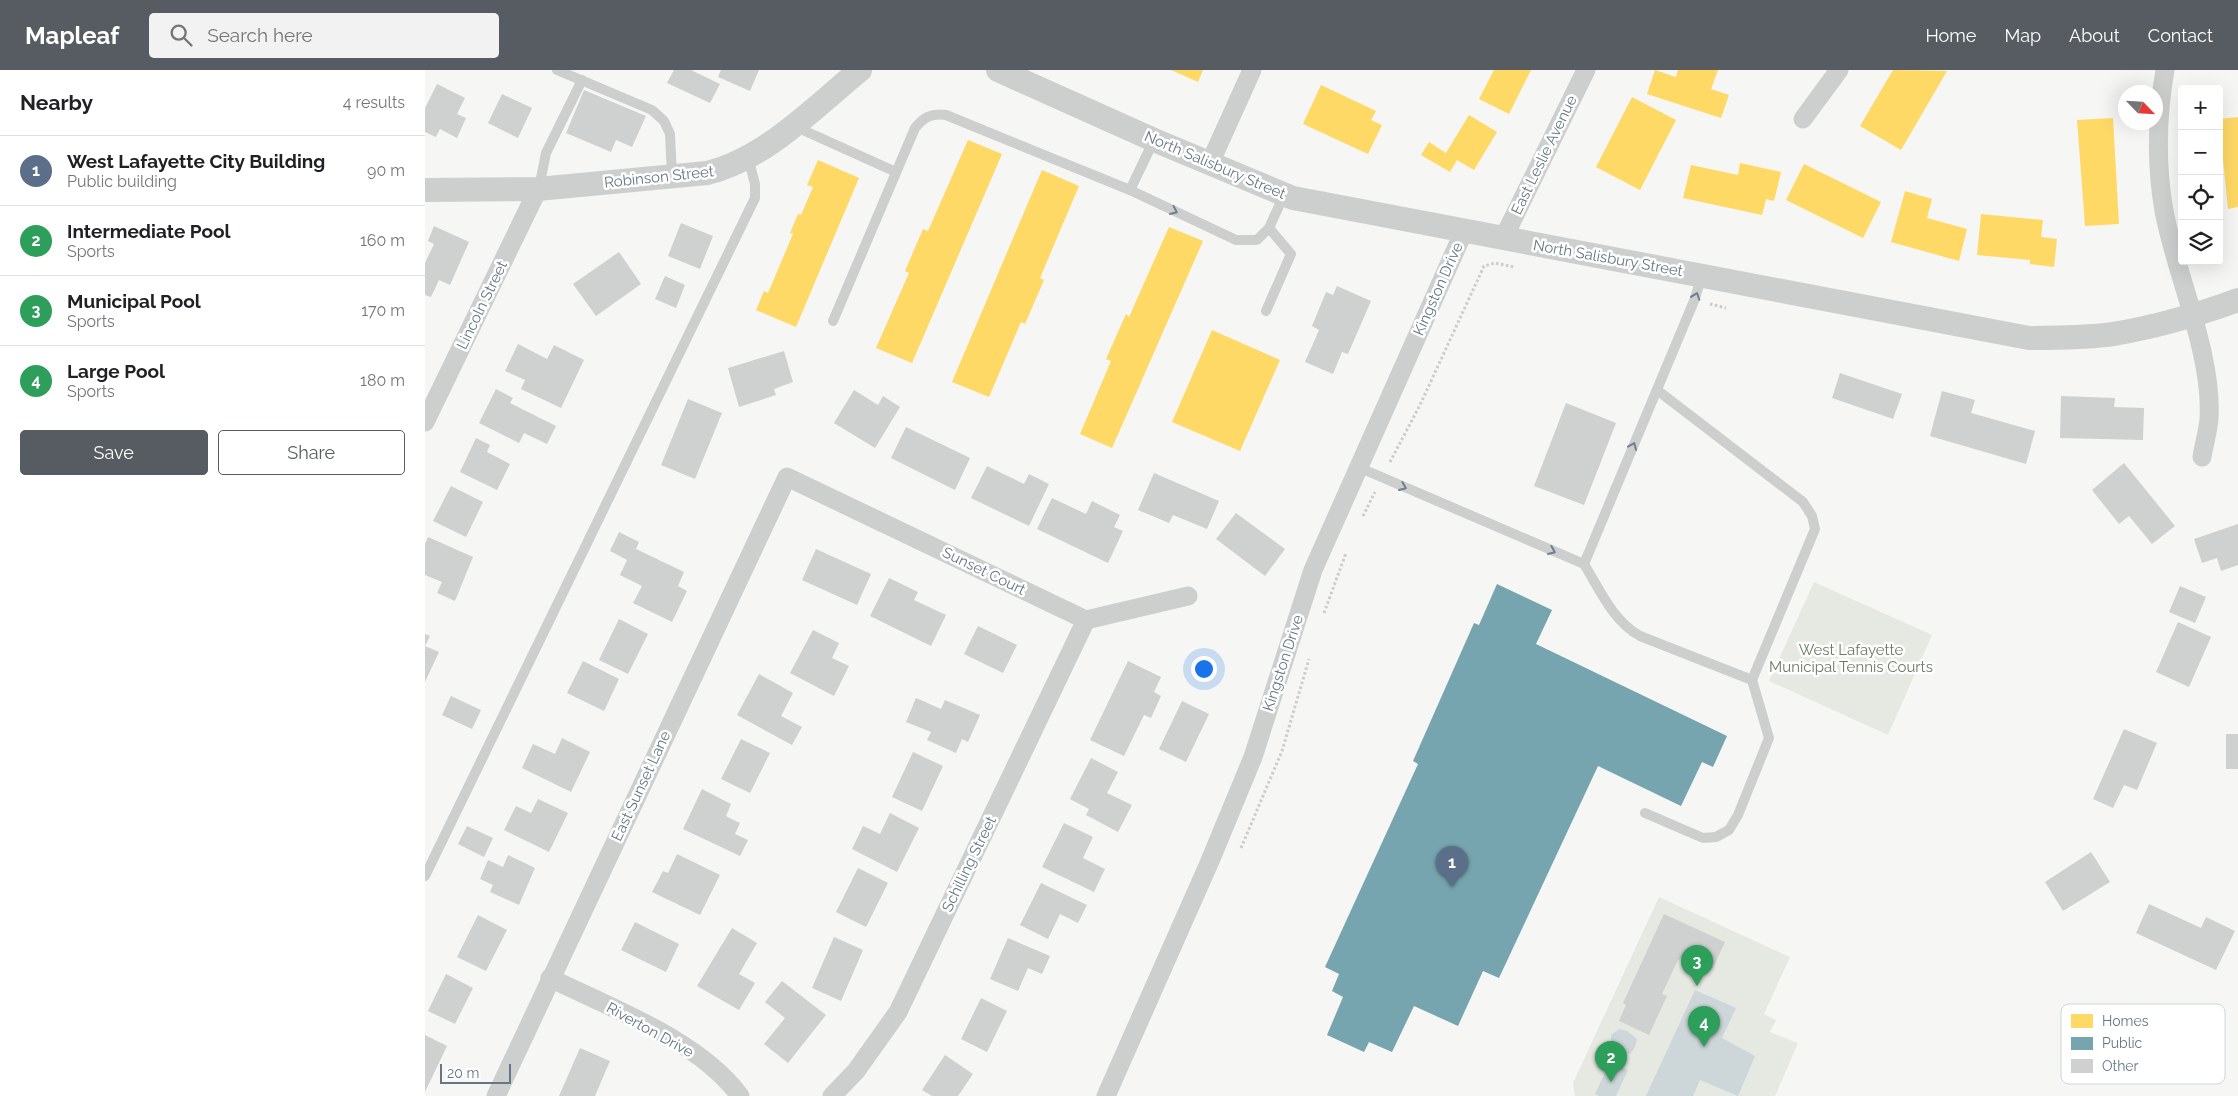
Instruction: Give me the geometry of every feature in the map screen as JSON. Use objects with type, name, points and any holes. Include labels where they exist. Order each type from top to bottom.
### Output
[{"type":"street","name":"Robinson Street","points":[[425,190],[538,189],[707,173],[726,168],[748,157],[792,125],[859,70]]},
{"type":"street","name":"North Salisbury Street","points":[[998,70],[1154,140],[1293,198],[2029,338],[2067,338],[2112,334],[2192,316],[2238,300]]},
{"type":"street","points":[[1210,163],[1253,70]]},
{"type":"street","name":"East Leslie Avenue","points":[[1503,239],[1586,70]]},
{"type":"street","points":[[1803,119],[1839,70]]},
{"type":"street","points":[[2165,70],[2160,96],[2159,158],[2164,211],[2205,369],[2209,419],[2202,457]]},
{"type":"street","name":"Lincoln Street","points":[[425,422],[538,189]]},
{"type":"street","name":"Kingston Drive","points":[[1106,1096],[1210,861],[1253,757],[1313,570],[1464,231]]},
{"type":"street","name":"Sunset Court","points":[[787,478],[1086,620]]},
{"type":"street","name":"East Sunset Lane","points":[[496,1096],[787,478]]},
{"type":"street","points":[[1086,620],[1188,596]]},
{"type":"street","name":"Schilling Street","points":[[832,1096],[856,1071],[898,1012],[1086,620]]},
{"type":"street","name":"Riverton Drive","points":[[550,978],[682,1044],[707,1064],[740,1096]]},
{"type":"lane","points":[[557,70],[651,110],[664,121],[669,134],[672,176]]},
{"type":"lane","points":[[538,189],[546,153],[582,80]]},
{"type":"lane","points":[[833,321],[915,128],[923,118],[935,114],[946,115],[1130,190],[1236,240],[1257,240],[1269,228],[1284,195]]},
{"type":"lane","points":[[792,125],[896,172]]},
{"type":"lane","points":[[1130,190],[1154,140]]},
{"type":"lane","points":[[425,876],[755,198],[755,184],[748,157]]},
{"type":"lane","points":[[1266,311],[1291,254],[1269,228]]},
{"type":"lane","points":[[1584,564],[1695,300],[1702,276]]},
{"type":"lane","points":[[1645,813],[1703,838],[1716,837],[1729,830],[1756,773],[1769,738],[1752,680],[1815,529],[1812,516],[1803,502],[1657,390]]},
{"type":"lane","points":[[1358,467],[1584,564],[1617,618],[1627,629],[1639,636],[1752,680]]},
{"type":"path","points":[[1361,520],[1420,405],[1484,266],[1495,263],[1516,267]]},
{"type":"path","points":[[1322,618],[1349,545]]},
{"type":"path","points":[[1240,850],[1282,752],[1309,658]]},
{"type":"green space","name":"West Lafayette Municipal Tennis Courts","points":[[1814,582],[1932,635],[1888,735],[1769,681]]},
{"type":"green space","points":[[1659,897],[1790,957],[1764,1014],[1776,1020],[1770,1032],[1798,1043],[1775,1096],[1575,1096],[1573,1083]]},
{"type":"shaded area","points":[[1695,990],[1736,1008],[1722,1038],[1755,1056],[1738,1096],[1700,1080],[1693,1096],[1646,1096]]},
{"type":"shaded area","points":[[1619,1029],[1627,1031],[1637,1039],[1635,1047],[1630,1054],[1618,1052],[1611,1042],[1611,1035]]},
{"type":"shaded area","points":[[1610,1062],[1628,1070],[1616,1096],[1599,1096],[1595,1094]]},
{"type":"building: Homes","points":[[1171,70],[1203,70],[1198,82]]},
{"type":"building: Homes","points":[[1494,70],[1531,70],[1509,114],[1479,99]]},
{"type":"building: Homes","points":[[1655,70],[1676,77],[1678,70],[1718,70],[1711,89],[1729,95],[1721,118],[1647,94]]},
{"type":"building: Homes","points":[[1893,70],[1947,71],[1901,150],[1860,126]]},
{"type":"building: Homes","points":[[1321,85],[1376,111],[1371,120],[1382,125],[1368,154],[1303,124]]},
{"type":"building: Homes","points":[[1632,97],[1676,120],[1640,190],[1596,167]]},
{"type":"building: Homes","points":[[1469,115],[1497,132],[1474,170],[1457,160],[1450,172],[1421,155],[1429,142],[1446,153]]},
{"type":"building: Homes","points":[[2238,117],[2238,207],[2228,209],[2223,159],[2223,119]]},
{"type":"building: Homes","points":[[2113,118],[2119,224],[2085,226],[2077,120]]},
{"type":"building: Homes","points":[[968,140],[1002,154],[912,363],[876,348],[909,273],[905,271],[923,229],[928,231]]},
{"type":"building: Homes","points":[[818,160],[859,178],[796,327],[756,310],[764,291],[768,293],[793,234],[790,233],[798,214],[801,215],[813,187],[807,185]]},
{"type":"building: Homes","points":[[1740,163],[1781,172],[1774,201],[1766,199],[1762,215],[1683,198],[1691,165],[1738,175]]},
{"type":"building: Homes","points":[[1804,164],[1881,202],[1863,238],[1786,200]]},
{"type":"building: Homes","points":[[1042,170],[1079,186],[1040,278],[1044,280],[1025,324],[1021,322],[989,397],[952,382]]},
{"type":"building: Homes","points":[[1905,191],[1932,199],[1927,218],[1967,229],[1959,261],[1891,242]]},
{"type":"building: Homes","points":[[1981,214],[2043,220],[2041,237],[2057,239],[2054,267],[2030,264],[2030,260],[1977,255]]},
{"type":"building: Homes","points":[[1169,227],[1203,241],[1112,448],[1080,434],[1111,361],[1106,359],[1126,314],[1129,317]]},
{"type":"building: Homes","points":[[1212,330],[1280,360],[1240,451],[1172,422]]},
{"type":"building: Public","points":[[1497,584],[1552,610],[1536,644],[1727,736],[1713,767],[1702,762],[1681,806],[1598,766],[1499,978],[1483,971],[1458,1026],[1414,1006],[1392,1052],[1369,1042],[1364,1052],[1327,1035],[1343,997],[1332,991],[1339,974],[1325,967],[1418,764],[1413,761],[1474,623],[1479,625]]},
{"type":"building: Other","points":[[674,70],[691,70],[720,84],[710,103],[667,83]]},
{"type":"building: Other","points":[[721,70],[759,70],[750,91],[718,77]]},
{"type":"building: Other","points":[[437,84],[465,98],[457,114],[466,118],[457,138],[440,129],[436,137],[425,132],[425,108]]},
{"type":"building: Other","points":[[584,90],[646,116],[632,147],[616,140],[611,152],[566,133]]},
{"type":"building: Other","points":[[502,94],[532,108],[518,138],[488,123]]},
{"type":"building: Other","points":[[681,223],[713,236],[700,269],[668,256]]},
{"type":"building: Other","points":[[434,226],[469,242],[450,285],[439,280],[431,297],[425,295],[425,263],[434,244],[428,241]]},
{"type":"building: Other","points":[[619,252],[641,284],[596,316],[573,284]]},
{"type":"building: Other","points":[[665,276],[685,285],[676,308],[655,299]]},
{"type":"building: Other","points":[[1337,286],[1371,301],[1348,354],[1342,352],[1333,374],[1305,362],[1319,330],[1312,326],[1326,292],[1333,295]]},
{"type":"building: Other","points":[[518,344],[547,359],[554,345],[584,360],[561,408],[521,389],[525,380],[505,371]]},
{"type":"building: Other","points":[[784,351],[793,382],[774,389],[776,395],[739,407],[728,368]]},
{"type":"building: Other","points":[[1840,373],[1902,394],[1893,419],[1832,398]]},
{"type":"building: Other","points":[[496,389],[513,398],[510,403],[556,426],[547,444],[524,433],[519,443],[479,423]]},
{"type":"building: Other","points":[[854,390],[878,405],[883,396],[900,407],[875,448],[834,423]]},
{"type":"building: Other","points":[[1942,391],[1975,400],[1971,413],[2035,431],[2026,464],[1930,436]]},
{"type":"building: Other","points":[[2061,396],[2115,398],[2114,407],[2144,408],[2143,440],[2060,438]]},
{"type":"building: Other","points":[[688,399],[722,413],[695,479],[661,465]]},
{"type":"building: Other","points":[[1566,403],[1616,423],[1584,505],[1534,486]]},
{"type":"building: Other","points":[[906,427],[970,458],[955,490],[891,458]]},
{"type":"building: Other","points":[[476,438],[490,445],[487,452],[510,464],[497,490],[460,472]]},
{"type":"building: Other","points":[[2124,463],[2175,526],[2152,544],[2129,516],[2119,524],[2092,490]]},
{"type":"building: Other","points":[[987,466],[1024,484],[1029,474],[1049,484],[1029,526],[971,498]]},
{"type":"building: Other","points":[[1154,473],[1219,501],[1207,529],[1173,515],[1169,523],[1138,510]]},
{"type":"building: Other","points":[[451,486],[483,502],[466,537],[433,521]]},
{"type":"building: Other","points":[[1052,498],[1086,514],[1092,501],[1120,515],[1114,527],[1123,531],[1108,563],[1037,529]]},
{"type":"building: Other","points":[[1236,513],[1285,549],[1265,576],[1216,539]]},
{"type":"building: Other","points":[[2238,524],[2238,565],[2221,571],[2217,558],[2202,563],[2194,539]]},
{"type":"building: Other","points":[[619,532],[639,542],[636,549],[684,572],[678,586],[687,591],[672,622],[633,603],[642,586],[620,575],[627,560],[610,551]]},
{"type":"building: Other","points":[[428,537],[473,557],[455,601],[437,593],[442,582],[425,575],[425,544]]},
{"type":"building: Other","points":[[816,549],[871,574],[857,605],[802,580]]},
{"type":"building: Other","points":[[889,578],[918,592],[914,600],[946,615],[931,646],[870,616]]},
{"type":"building: Other","points":[[2180,586],[2206,597],[2195,623],[2169,612]]},
{"type":"building: Other","points":[[619,619],[648,634],[628,674],[599,660]]},
{"type":"building: Other","points":[[2178,622],[2211,637],[2189,687],[2156,672]]},
{"type":"building: Other","points":[[978,626],[1017,645],[1003,673],[964,654]]},
{"type":"building: Other","points":[[813,630],[839,643],[832,658],[849,666],[834,696],[790,673]]},
{"type":"building: Other","points":[[425,634],[430,636],[425,646]]},
{"type":"building: Other","points":[[425,646],[439,652],[425,682]]},
{"type":"building: Other","points":[[583,661],[619,679],[604,711],[567,693]]},
{"type":"building: Other","points":[[1128,661],[1161,677],[1154,692],[1161,696],[1151,718],[1144,715],[1124,756],[1090,740]]},
{"type":"building: Other","points":[[759,674],[793,693],[781,716],[802,727],[792,745],[737,715]]},
{"type":"building: Other","points":[[451,696],[481,710],[472,729],[442,715]]},
{"type":"building: Other","points":[[916,698],[941,709],[945,700],[980,715],[968,742],[962,739],[956,753],[927,740],[931,732],[906,722]]},
{"type":"building: Other","points":[[1182,701],[1209,714],[1186,762],[1159,749]]},
{"type":"building: Other","points":[[2124,729],[2157,743],[2137,790],[2124,785],[2113,808],[2093,799]]},
{"type":"building: Other","points":[[2226,734],[2238,734],[2238,769],[2226,769]]},
{"type":"building: Other","points":[[562,738],[590,752],[571,792],[522,768],[533,744],[555,754]]},
{"type":"building: Other","points":[[741,739],[770,753],[750,793],[721,779]]},
{"type":"building: Other","points":[[913,752],[943,766],[922,811],[892,797]]},
{"type":"building: Other","points":[[1091,758],[1118,772],[1107,793],[1132,805],[1118,832],[1086,815],[1089,809],[1070,799]]},
{"type":"building: Other","points":[[702,789],[731,804],[726,816],[740,823],[735,834],[748,840],[740,856],[683,829]]},
{"type":"building: Other","points":[[538,799],[568,813],[549,852],[504,830],[516,806],[531,813]]},
{"type":"building: Other","points":[[890,813],[919,828],[897,872],[852,849],[863,826],[880,834]]},
{"type":"building: Other","points":[[1064,823],[1093,837],[1083,858],[1105,869],[1094,892],[1042,867]]},
{"type":"building: Other","points":[[467,826],[493,838],[484,857],[458,844]]},
{"type":"building: Other","points":[[2091,852],[2110,882],[2063,911],[2045,882]]},
{"type":"building: Other","points":[[677,854],[720,875],[700,915],[652,892],[663,871],[668,873]]},
{"type":"building: Other","points":[[508,855],[535,868],[519,905],[490,892],[493,885],[480,879],[488,860],[503,867]]},
{"type":"building: Other","points":[[858,868],[888,883],[866,927],[836,912]]},
{"type":"building: Other","points":[[1041,883],[1087,905],[1078,923],[1060,914],[1048,939],[1020,925]]},
{"type":"building: Other","points":[[2149,904],[2201,928],[2206,917],[2235,931],[2216,970],[2136,933]]},
{"type":"building: Other","points":[[1664,914],[1725,942],[1712,970],[1684,957],[1678,960],[1662,994],[1667,996],[1649,1035],[1619,1021],[1626,1005],[1623,1003]]},
{"type":"building: Other","points":[[478,915],[507,930],[486,971],[457,957]]},
{"type":"building: Other","points":[[635,922],[679,944],[666,972],[621,950]]},
{"type":"building: Other","points":[[732,928],[757,943],[739,974],[755,983],[739,1010],[697,986]]},
{"type":"building: Other","points":[[834,937],[863,950],[841,1001],[812,988]]},
{"type":"building: Other","points":[[1008,938],[1050,956],[1042,974],[1028,968],[1018,991],[990,979]]},
{"type":"building: Other","points":[[446,974],[473,988],[455,1024],[428,1011]]},
{"type":"building: Other","points":[[782,981],[826,1015],[788,1063],[764,1044],[785,1018],[765,1002]]},
{"type":"building: Other","points":[[981,998],[1007,1011],[987,1052],[961,1039]]},
{"type":"building: Other","points":[[425,1035],[447,1046],[425,1092]]},
{"type":"building: Other","points":[[580,1048],[610,1061],[595,1096],[559,1096]]},
{"type":"building: Other","points":[[945,1055],[973,1074],[958,1096],[932,1096],[922,1090]]},
{"type":"place","name":"West Lafayette City Building","points":[[1452,887]]},
{"type":"place","name":"Municipal Pool","points":[[1697,986]]},
{"type":"place","name":"Large Pool","points":[[1704,1047]]},
{"type":"place","name":"Intermediate Pool","points":[[1611,1082]]}]
